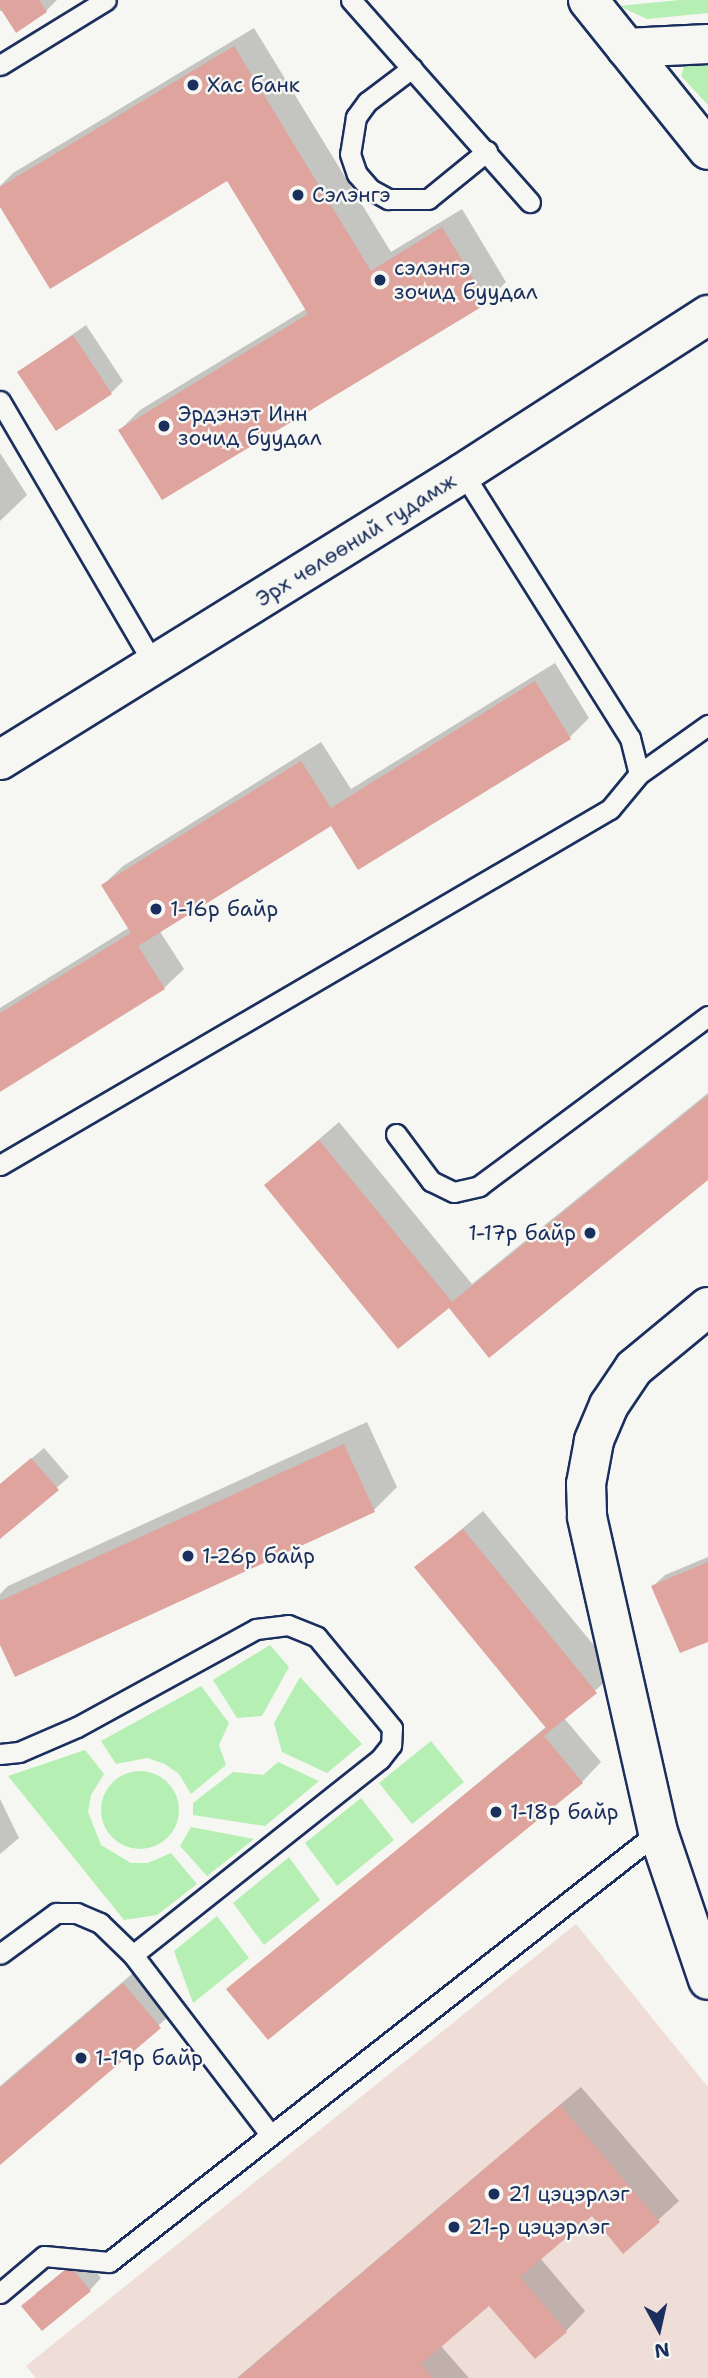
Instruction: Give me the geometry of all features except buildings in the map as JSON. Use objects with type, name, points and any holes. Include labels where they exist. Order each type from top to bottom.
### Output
[{"type":"street","points":[[588,0],[708,150]]},
{"type":"street","points":[[626,48],[708,44]]},
{"type":"street","name":"Эрх чөлөөний гудамж","points":[[0,760],[463,473],[708,314]]},
{"type":"street","points":[[708,1307],[634,1368],[609,1405],[594,1441],[586,1483],[587,1517],[658,1832],[708,1980]]},
{"type":"lane","points":[[0,65],[75,9],[106,0]]},
{"type":"lane","points":[[351,0],[530,202]]},
{"type":"lane","points":[[412,68],[367,102],[356,117],[350,154],[357,174],[370,189],[388,199],[428,199],[487,151]]},
{"type":"lane","points":[[0,401],[154,665]]},
{"type":"lane","points":[[463,473],[630,738],[639,774]]},
{"type":"lane","points":[[0,1165],[610,809],[639,774],[708,725]]},
{"type":"lane","points":[[396,1134],[431,1181],[454,1192],[480,1186],[708,1016]]},
{"type":"lane","points":[[0,1754],[19,1752],[76,1727],[256,1629],[288,1625],[317,1637],[392,1728],[391,1745],[380,1759],[133,1955]]},
{"type":"lane","points":[[0,2293],[44,2256],[108,2262],[269,2133],[658,1832]]},
{"type":"lane","points":[[0,1954],[56,1913],[77,1913],[100,1923],[133,1955],[269,2133]]},
{"type":"shaded area","name":"21-р цэцэрлэг","points":[[576,1924],[708,2087],[708,2378],[36,2378],[26,2366]]},
{"type":"green space","points":[[708,0],[708,13],[647,19],[619,6]]},
{"type":"green space","points":[[708,58],[708,105],[681,76],[686,60]]},
{"type":"green space","points":[[270,1645],[289,1667],[262,1716],[237,1718],[213,1680]]},
{"type":"green space","points":[[300,1677],[362,1744],[327,1773],[282,1752],[274,1723]]},
{"type":"green space","points":[[201,1686],[229,1723],[219,1745],[226,1765],[191,1794],[179,1774],[165,1764],[147,1758],[116,1764],[101,1741]]},
{"type":"green space","points":[[431,1741],[464,1782],[412,1824],[379,1783]]},
{"type":"green space","points":[[85,1750],[104,1774],[91,1795],[88,1812],[101,1845],[131,1863],[148,1863],[171,1853],[197,1884],[157,1915],[124,1920],[8,1776]]},
{"type":"green space","points":[[278,1762],[319,1781],[265,1826],[193,1815],[193,1803],[233,1772],[263,1775]]},
{"type":"green space","points":[[140,1771],[155,1774],[172,1788],[179,1810],[176,1825],[162,1842],[140,1849],[125,1846],[108,1832],[101,1810],[104,1795],[118,1778]]},
{"type":"green space","points":[[361,1798],[394,1840],[337,1886],[305,1843]]},
{"type":"green space","points":[[191,1827],[254,1839],[207,1876],[180,1846]]},
{"type":"green space","points":[[289,1857],[320,1900],[264,1945],[233,1903]]},
{"type":"green space","points":[[217,1916],[249,1958],[193,2003],[174,1951]]},
{"type":"place","name":"Хас банк","points":[[193,85]]},
{"type":"place","name":"Сэлэнгэ","points":[[298,195]]},
{"type":"place","name":"сэлэнгэ зочид буудал","points":[[380,280]]},
{"type":"place","name":"Эрдэнэт Инн зочид буудал","points":[[164,426]]},
{"type":"place","name":"1-16р байр","points":[[156,909]]},
{"type":"place","name":"1-17р байр","points":[[590,1233]]},
{"type":"place","name":"1-26р байр","points":[[188,1556]]},
{"type":"place","name":"1-18р байр","points":[[496,1812]]},
{"type":"place","name":"1-19р байр","points":[[81,2058]]},
{"type":"place","name":"21 цэцэрлэг","points":[[494,2194]]},
{"type":"place","name":"21-р цэцэрлэг","points":[[454,2227]]}]
